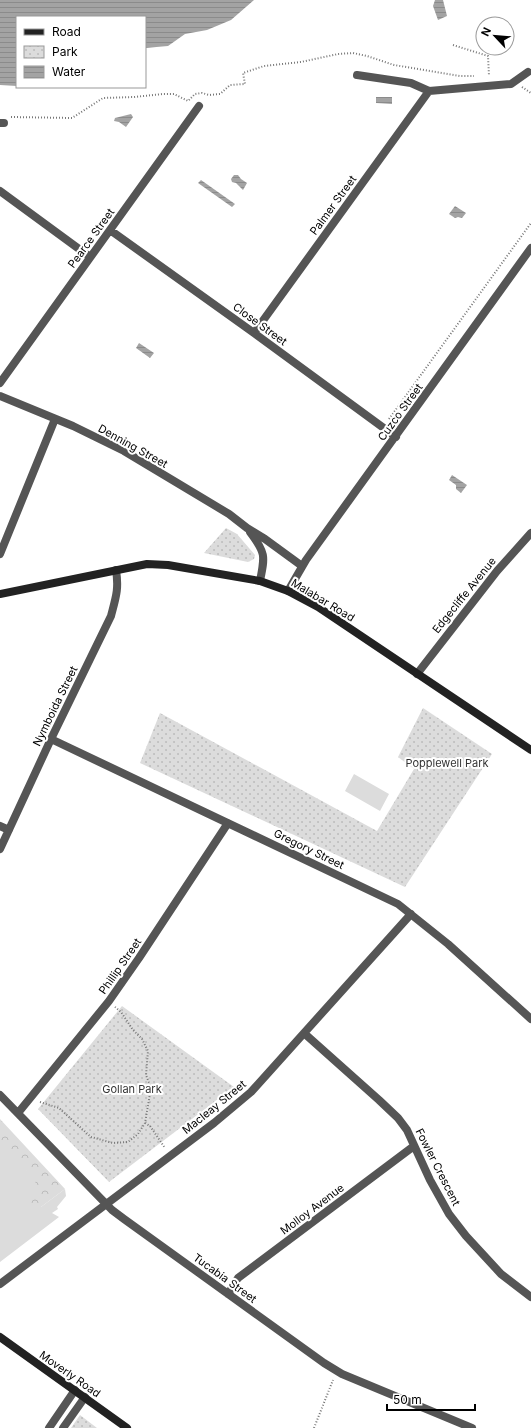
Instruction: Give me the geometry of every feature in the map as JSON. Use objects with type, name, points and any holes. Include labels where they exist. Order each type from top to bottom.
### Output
[{"type":"main road","name":"Malabar Road","points":[[0,594],[147,564],[168,565],[260,581],[288,591],[318,607],[531,750]]},
{"type":"main road","name":"Moverly Road","points":[[0,1338],[127,1428]]},
{"type":"street","points":[[357,75],[411,83],[429,91],[511,84],[528,72]]},
{"type":"street","name":"Palmer Street","points":[[254,333],[429,91]]},
{"type":"street","name":"Pearce Street","points":[[0,383],[199,106]]},
{"type":"street","points":[[0,191],[90,257]]},
{"type":"street","name":"Close Street","points":[[110,230],[396,437]]},
{"type":"street","name":"Cuzco Street","points":[[288,591],[302,566],[531,248]]},
{"type":"street","name":"Denning Street","points":[[0,396],[73,426],[124,451],[229,514],[302,566]]},
{"type":"street","points":[[0,554],[55,419]]},
{"type":"street","name":"Denning Street","points":[[247,528],[261,547],[264,555],[260,581]]},
{"type":"street","name":"Edgecliffe Avenue","points":[[417,674],[498,571],[531,533]]},
{"type":"street","name":"Nymboida Street","points":[[0,849],[51,739],[111,616],[118,584],[116,570]]},
{"type":"street","name":"Gregory Street","points":[[51,739],[398,904],[448,944],[531,1019]]},
{"type":"street","name":"Phillip Street","points":[[18,1112],[109,1001],[228,822]]},
{"type":"street","points":[[0,826],[9,830]]},
{"type":"street","name":"Macleay Street","points":[[0,1284],[214,1123],[251,1092],[411,914]]},
{"type":"street","name":"Fowler Crescent","points":[[304,1034],[398,1118],[407,1130],[449,1214],[466,1236],[501,1274],[531,1297]]},
{"type":"street","name":"Tucabia Street","points":[[0,1095],[107,1204],[124,1219],[337,1371],[472,1428]]},
{"type":"street","name":"Molloy Avenue","points":[[228,1294],[238,1278],[414,1146]]},
{"type":"street","points":[[48,1428],[75,1390]]},
{"type":"street","points":[[63,1428],[85,1397]]},
{"type":"path","points":[[453,45],[488,56],[489,77]]},
{"type":"path","points":[[4,121],[72,118],[103,98],[174,94],[188,101],[195,94],[220,94],[230,85],[245,84],[242,73],[264,66],[301,62],[338,54],[353,53],[394,65],[460,76]]},
{"type":"path","points":[[383,428],[531,223]]},
{"type":"path","points":[[36,1104],[42,1101],[58,1108],[91,1137],[113,1143],[128,1142],[138,1134],[145,1123],[151,1088],[146,1075],[148,1051],[142,1040],[121,1012],[109,1001]]},
{"type":"path","points":[[145,1123],[150,1126],[170,1156]]},
{"type":"path","points":[[314,1428],[337,1371]]},
{"type":"green space","points":[[226,528],[237,534],[255,555],[254,559],[248,562],[204,553]]},
{"type":"green space","name":"Popplewell Park","points":[[423,708],[492,754],[405,887],[140,763],[160,713],[377,831],[414,769],[398,757]]},
{"type":"green space","points":[[354,774],[389,794],[380,811],[345,791]]},
{"type":"green space","name":"Gollan Park","points":[[122,1006],[234,1087],[109,1182],[38,1109]]},
{"type":"green space","points":[[0,1119],[65,1189],[41,1207],[30,1202],[36,1180],[0,1146]]},
{"type":"green space","points":[[0,1145],[37,1180],[41,1207],[65,1189],[66,1196],[57,1207],[58,1209],[52,1213],[59,1217],[0,1262]]},
{"type":"green space","points":[[80,1415],[97,1428],[71,1428]]},
{"type":"water","points":[[0,0],[254,0],[231,20],[207,30],[185,34],[168,46],[146,48],[146,16],[16,16],[16,86],[0,85]]},
{"type":"water","points":[[435,0],[443,0],[447,16],[438,20],[433,6]]},
{"type":"water","points":[[376,97],[392,97],[392,104],[376,103]]},
{"type":"water","points":[[131,114],[133,117],[126,127],[119,122],[114,121],[115,118]]},
{"type":"water","points":[[234,175],[238,175],[247,183],[243,190],[236,183],[232,182],[231,179]]},
{"type":"water","points":[[201,180],[235,204],[232,207],[198,183]]},
{"type":"water","points":[[455,206],[466,213],[462,218],[455,218],[449,214]]},
{"type":"water","points":[[139,343],[154,353],[150,358],[136,348]]},
{"type":"water","points":[[452,475],[467,485],[461,493],[456,489],[456,485],[449,480]]}]
